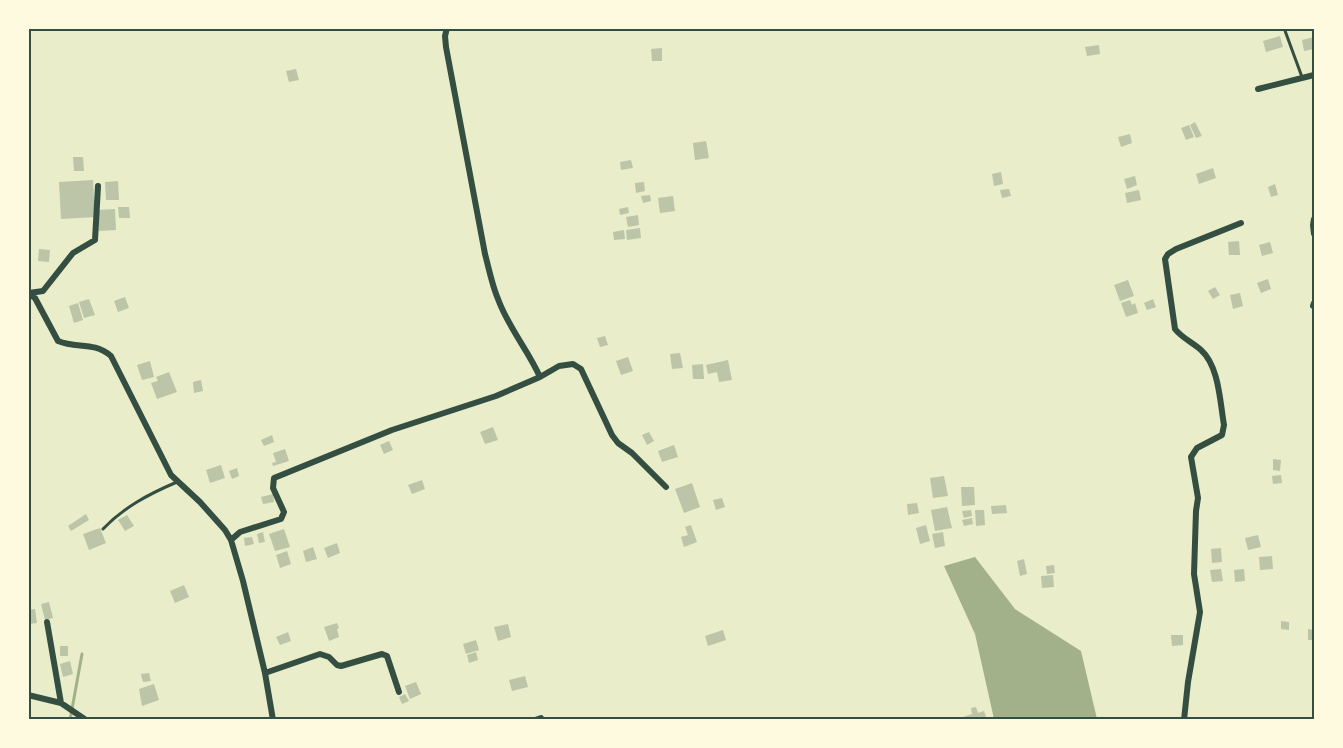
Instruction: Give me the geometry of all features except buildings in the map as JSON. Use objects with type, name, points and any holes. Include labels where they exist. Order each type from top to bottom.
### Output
[{"type":"street","points":[[447,28],[446,47],[485,254],[498,300],[540,377]]},
{"type":"street","points":[[1258,89],[1314,75]]},
{"type":"street","points":[[28,294],[43,291],[73,253],[95,240],[98,186]]},
{"type":"street","points":[[1314,219],[1314,234]]},
{"type":"street","points":[[1184,720],[1200,612],[1194,574],[1198,498],[1191,456],[1207,441],[1222,435],[1224,425],[1211,364],[1202,350],[1175,329],[1165,259],[1176,249],[1241,224]]},
{"type":"street","points":[[28,294],[34,298],[58,341],[93,346],[111,356],[161,458],[177,482],[200,502],[231,540],[265,673],[273,720]]},
{"type":"street","points":[[231,540],[248,528],[281,519],[284,512],[273,488],[273,478],[392,430],[496,396],[559,366],[573,364],[581,369],[618,443],[632,453],[666,487]]},
{"type":"street","points":[[46,622],[61,703]]},
{"type":"street","points":[[265,673],[320,654],[330,657],[341,666],[382,654],[387,656],[399,692]]},
{"type":"street","points":[[28,695],[61,703],[86,720]]},
{"type":"lane","points":[[1284,28],[1302,78]]},
{"type":"lane","points":[[103,530],[120,512],[177,482]]},
{"type":"shaded area","points":[[975,557],[1015,609],[1081,651],[1097,719],[994,719],[975,634],[944,566]]},
{"type":"waterway","points":[[70,720],[82,654]]}]
